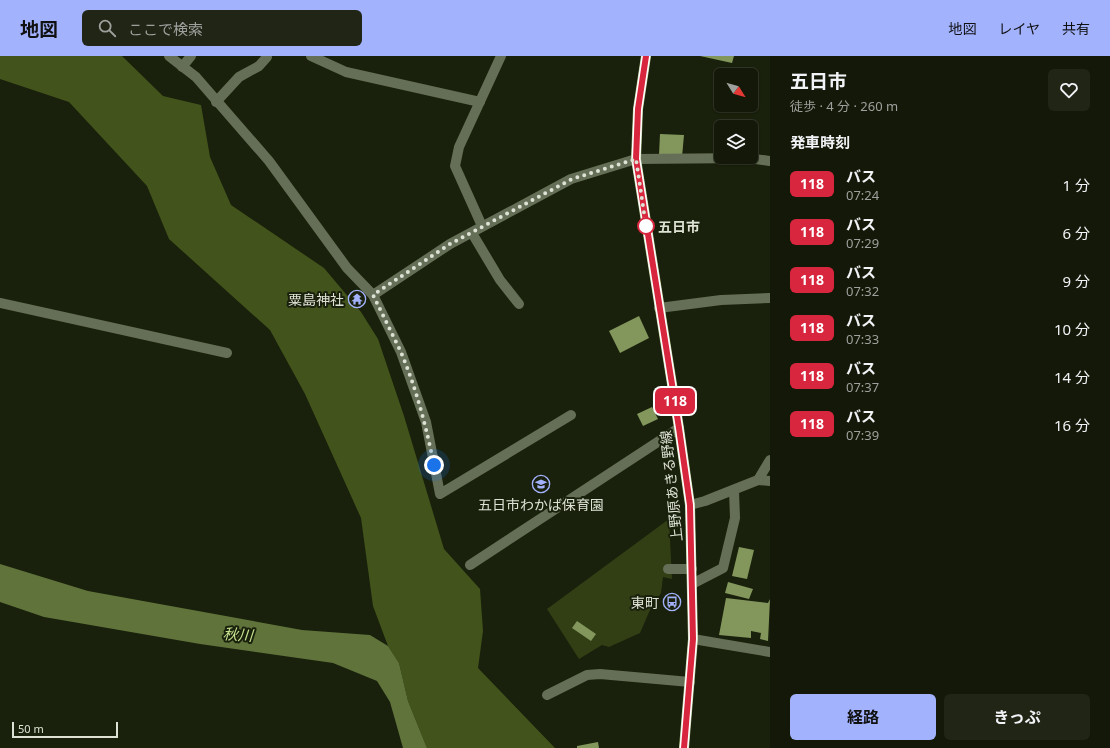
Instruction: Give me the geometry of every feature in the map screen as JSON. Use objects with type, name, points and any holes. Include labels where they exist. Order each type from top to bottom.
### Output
[{"type":"main road","name":"上野原あきる野線","points":[[646,56],[638,109],[636,159],[690,505],[693,639],[684,748]]},
{"type":"street","points":[[169,56],[196,78],[269,161],[347,268],[373,295],[400,352],[426,422],[440,494],[571,415]]},
{"type":"street","points":[[182,67],[191,56]]},
{"type":"street","points":[[311,56],[346,72],[480,102]]},
{"type":"street","points":[[482,226],[455,166],[459,147],[501,56]]},
{"type":"street","points":[[216,102],[239,77],[259,66],[267,57]]},
{"type":"street","points":[[373,295],[450,244],[572,179],[636,159],[748,158],[770,161]]},
{"type":"street","points":[[472,233],[500,280],[519,304]]},
{"type":"street","points":[[660,308],[721,300],[770,298]]},
{"type":"street","points":[[0,303],[227,352]]},
{"type":"street","points":[[470,565],[679,428]]},
{"type":"street","points":[[758,480],[770,460]]},
{"type":"street","points":[[690,505],[734,491],[758,480],[770,481]]},
{"type":"street","points":[[692,584],[722,568],[735,518],[734,491]]},
{"type":"street","points":[[668,569],[692,569]]},
{"type":"street","points":[[693,639],[770,652]]},
{"type":"street","points":[[547,695],[586,675],[600,674],[690,682]]},
{"type":"shaded area","points":[[0,56],[122,56],[163,96],[201,105],[210,157],[231,205],[324,268],[361,312],[378,339],[404,416],[444,549],[480,589],[483,631],[478,668],[555,748],[427,748],[408,701],[399,663],[388,646],[373,606],[361,518],[305,394],[270,330],[169,239],[147,186],[69,102],[0,79]]},
{"type":"shaded area","points":[[669,519],[672,579],[663,577],[661,593],[659,596],[656,596],[640,633],[609,647],[602,645],[579,659],[547,609]]},
{"type":"water","name":"秋川","points":[[0,564],[88,591],[302,630],[370,635],[388,646],[399,663],[408,701],[427,748],[403,748],[390,702],[377,681],[333,663],[200,644],[44,617],[0,602]]},
{"type":"building","points":[[700,56],[734,56],[732,63]]},
{"type":"building","points":[[660,134],[684,135],[682,157],[659,155]]},
{"type":"building","name":"粟島神社","points":[[357,290],[365,301],[357,308],[348,296]]},
{"type":"building","points":[[639,316],[649,338],[620,353],[609,331]]},
{"type":"building","points":[[652,407],[658,419],[643,426],[637,414]]},
{"type":"building","points":[[739,547],[754,550],[747,579],[732,576]]},
{"type":"building","points":[[728,582],[753,589],[749,599],[725,593]]},
{"type":"building","points":[[726,598],[768,603],[770,599],[768,641],[760,639],[761,633],[751,631],[751,638],[719,635]]},
{"type":"building","points":[[577,621],[596,634],[591,641],[572,628]]},
{"type":"building","points":[[598,742],[599,748],[577,748],[577,746]]},
{"type":"bus line","name":"118","points":[[646,56],[638,109],[636,159],[679,428],[690,505],[692,539],[693,639],[684,748]]},
{"type":"place","name":"五日市","points":[[646,226]]},
{"type":"place","name":"粟島神社","points":[[357,299]]},
{"type":"place","name":"五日市わかば保育園","points":[[541,484]]},
{"type":"place","name":"東町","points":[[672,602]]},
{"type":"route","points":[[434,465],[426,422],[411,380],[400,352],[373,295],[450,244],[572,179],[636,159],[646,226]]}]
